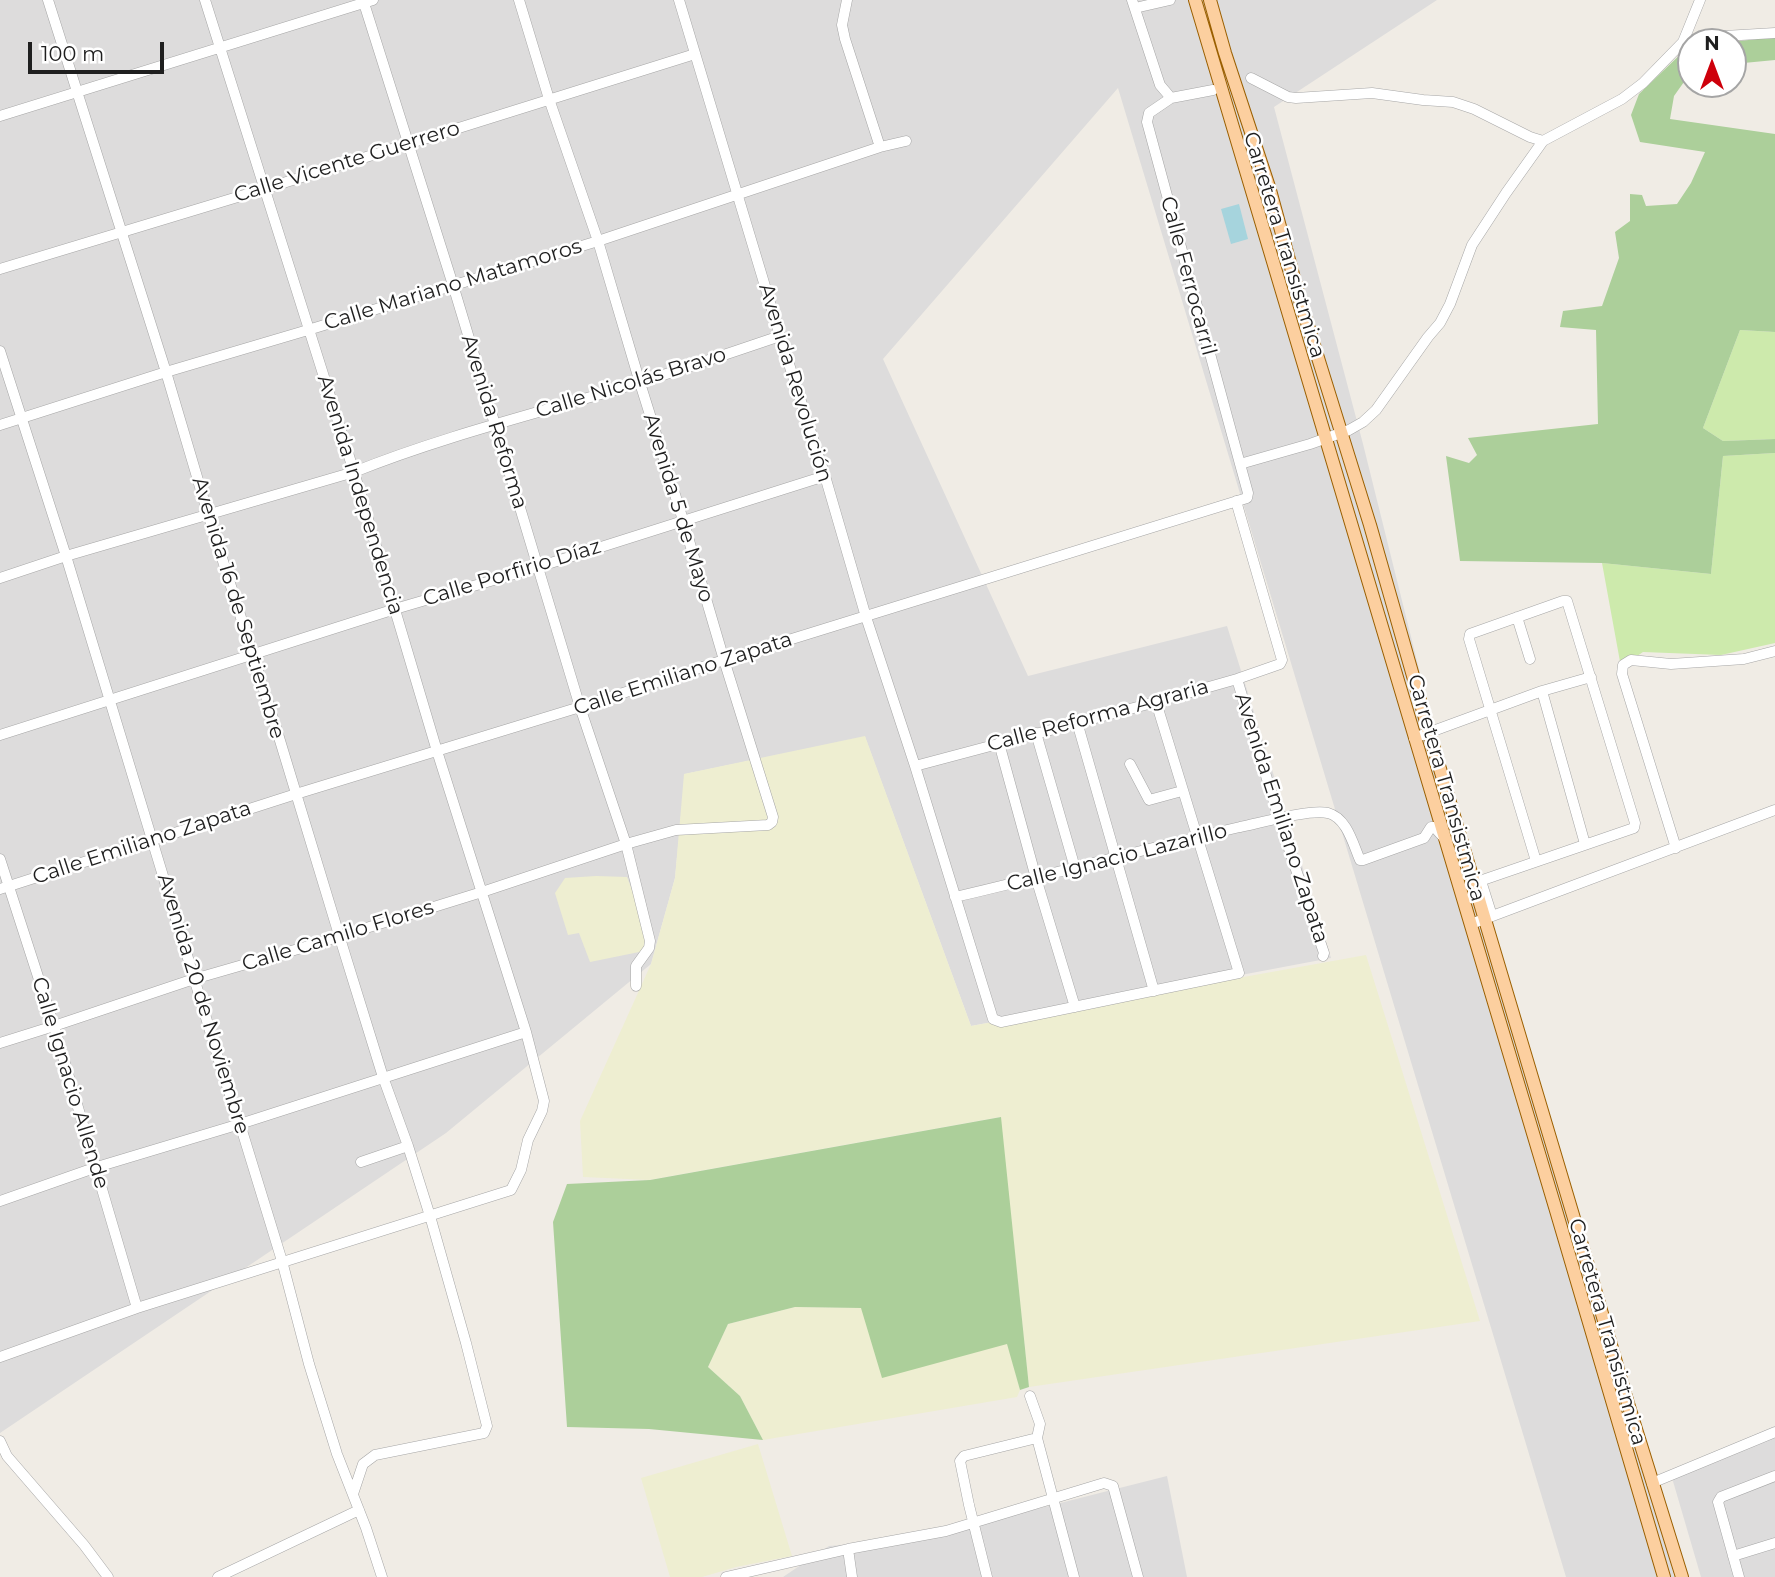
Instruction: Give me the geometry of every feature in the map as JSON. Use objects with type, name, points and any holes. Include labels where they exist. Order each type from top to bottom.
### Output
[{"type":"main road","name":"Carretera Transistmica","points":[[1195,0],[1664,1577]]},
{"type":"main road","name":"Carretera Transistmica","points":[[1210,0],[1370,525],[1429,732],[1488,918],[1652,1483],[1682,1577]]},
{"type":"main road","points":[[1302,359],[1311,372],[1328,424],[1342,433]]},
{"type":"main road","points":[[1325,439],[1339,450],[1363,518],[1370,525]]},
{"type":"main road","points":[[1444,838],[1456,855],[1469,897],[1488,918]]},
{"type":"street","name":"Avenida 16 de Septiembre","points":[[48,0],[166,372],[383,1077],[430,1216],[488,1426],[484,1433],[375,1455],[363,1464],[353,1493]]},
{"type":"street","name":"Avenida Independencia","points":[[205,0],[354,472],[437,751],[526,1032],[544,1101],[511,1189],[430,1216]]},
{"type":"street","name":"Avenida 5 de Mayo","points":[[519,0],[549,99],[598,240],[773,817],[768,825],[676,830]]},
{"type":"street","name":"Avenida Revolución","points":[[679,0],[866,617],[993,1019],[1001,1022],[1075,1007]]},
{"type":"street","points":[[847,0],[842,25],[845,39],[880,147]]},
{"type":"street","points":[[1170,0],[1133,4],[1160,85],[1171,98],[1213,90]]},
{"type":"street","points":[[1689,28],[1700,0]]},
{"type":"street","points":[[0,116],[366,1]]},
{"type":"street","name":"Avenida Reforma","points":[[366,1],[580,707],[626,844],[650,941],[649,948],[636,967],[635,986]]},
{"type":"street","points":[[1747,35],[1775,33]]},
{"type":"street","points":[[1236,501],[1249,496],[1240,464],[1342,433],[1363,422],[1376,410],[1440,323],[1472,245],[1543,141],[1622,99],[1643,83],[1677,48]]},
{"type":"street","name":"Calle Vicente Guerrero","points":[[0,269],[695,54]]},
{"type":"street","points":[[1251,78],[1287,97],[1372,93],[1453,102],[1543,141]]},
{"type":"street","name":"Calle Ferrocarril","points":[[1171,98],[1149,113],[1147,122],[1240,464]]},
{"type":"street","name":"Calle Mariano Matamoros","points":[[0,425],[598,240],[880,147],[906,142]]},
{"type":"street","name":"Calle Nicolás Bravo","points":[[0,578],[66,556],[354,472],[495,424],[640,383],[780,336]]},
{"type":"street","name":"Avenida 20 de Noviembre","points":[[0,351],[66,556],[282,1261],[309,1364],[337,1454],[382,1577]]},
{"type":"street","name":"Calle Porfirio Díaz","points":[[0,735],[825,476]]},
{"type":"street","name":"Calle Emiliano Zapata","points":[[5,887],[1236,501]]},
{"type":"street","name":"Calle Reforma Agraria","points":[[915,766],[1156,702],[1280,664],[1282,660],[1236,501]]},
{"type":"street","points":[[1477,882],[1634,828],[1635,823],[1567,601],[1470,634],[1469,639],[1536,861]]},
{"type":"street","points":[[1517,617],[1530,659]]},
{"type":"street","points":[[1676,848],[1622,674],[1623,665],[1631,660],[1671,664],[1744,659],[1775,651]]},
{"type":"street","points":[[1414,738],[1542,691],[1591,677]]},
{"type":"street","name":"Avenida Emiliano Zapata","points":[[1237,679],[1323,956]]},
{"type":"street","points":[[1542,691],[1585,844]]},
{"type":"street","points":[[999,743],[1075,1007],[1239,973],[1156,702]]},
{"type":"street","points":[[1077,722],[1154,991]]},
{"type":"street","points":[[1036,733],[1075,868]]},
{"type":"street","points":[[1130,764],[1149,800],[1182,791]]},
{"type":"street","points":[[1471,924],[1775,810]]},
{"type":"street","name":"Calle Ignacio Lazarillo","points":[[956,897],[1198,837],[1318,812],[1332,814],[1344,823],[1360,860],[1424,838],[1431,827],[1444,838]]},
{"type":"street","name":"Calle Camilo Flores","points":[[0,1043],[194,979],[312,945],[676,830]]},
{"type":"street","name":"Calle Ignacio Allende","points":[[0,859],[5,887],[54,1026],[137,1308]]},
{"type":"street","points":[[0,1200],[526,1032]]},
{"type":"street","points":[[361,1162],[408,1146]]},
{"type":"street","points":[[0,1357],[137,1308],[430,1216]]},
{"type":"street","points":[[1030,1396],[1040,1424],[1037,1438],[1074,1577]]},
{"type":"street","points":[[1652,1483],[1775,1432]]},
{"type":"street","points":[[987,1577],[960,1461],[964,1456],[1037,1438]]},
{"type":"street","points":[[0,1441],[7,1456],[85,1545],[108,1577]]},
{"type":"street","points":[[1739,1577],[1718,1502],[1721,1497],[1775,1476]]},
{"type":"street","points":[[732,1576],[848,1549],[946,1531],[1104,1483],[1113,1486],[1138,1577]]},
{"type":"street","points":[[218,1577],[359,1510]]},
{"type":"street","points":[[1733,1556],[1775,1543]]},
{"type":"street","points":[[848,1549],[852,1577]]},
{"type":"shaded area","points":[[0,0],[1437,0],[1274,107],[1363,444],[1486,938],[1661,1524],[1674,1577],[1566,1577],[1118,88],[883,359],[1028,676],[1227,626],[1331,958],[971,1026],[865,737],[685,774],[675,878],[651,964],[446,1133],[0,1433]]},
{"type":"shaded area","points":[[1775,1426],[1775,1577],[1701,1577],[1670,1471]]},
{"type":"shaded area","points":[[1167,1476],[1187,1577],[783,1577],[829,1546],[918,1539]]},
{"type":"green space","points":[[1775,37],[1775,60],[1747,63],[1747,40]]},
{"type":"green space","points":[[1677,58],[1677,92],[1670,119],[1775,134],[1775,332],[1740,330],[1703,428],[1723,441],[1775,439],[1775,453],[1723,456],[1711,574],[1602,563],[1460,561],[1446,456],[1469,463],[1477,455],[1468,438],[1598,424],[1596,330],[1560,327],[1563,311],[1602,306],[1619,258],[1615,232],[1630,221],[1630,194],[1642,195],[1646,206],[1677,204],[1691,183],[1705,152],[1640,142],[1631,115],[1639,94]]},
{"type":"green space","points":[[1740,330],[1775,332],[1775,439],[1723,441],[1703,428]]},
{"type":"green space","points":[[1775,453],[1775,643],[1721,655],[1643,652],[1621,667],[1602,563],[1711,574],[1723,456]]},
{"type":"green space","points":[[865,736],[971,1026],[1366,955],[1480,1321],[1029,1387],[1000,1117],[649,1180],[583,1177],[580,1121],[651,964],[675,878],[684,774]]},
{"type":"green space","points":[[627,877],[640,910],[649,950],[590,962],[579,933],[568,935],[555,893],[565,878]]},
{"type":"green space","points":[[1001,1117],[1029,1387],[1020,1390],[1007,1344],[882,1378],[861,1308],[795,1307],[728,1324],[708,1367],[740,1396],[763,1440],[649,1429],[567,1427],[553,1222],[567,1184],[650,1180]]},
{"type":"green space","points":[[795,1307],[862,1308],[1008,1344],[1020,1390],[1017,1397],[763,1440],[740,1396],[708,1367],[728,1324]]},
{"type":"green space","points":[[758,1444],[792,1556],[702,1577],[670,1577],[641,1478]]},
{"type":"water","points":[[1239,204],[1248,239],[1231,244],[1221,209]]}]
